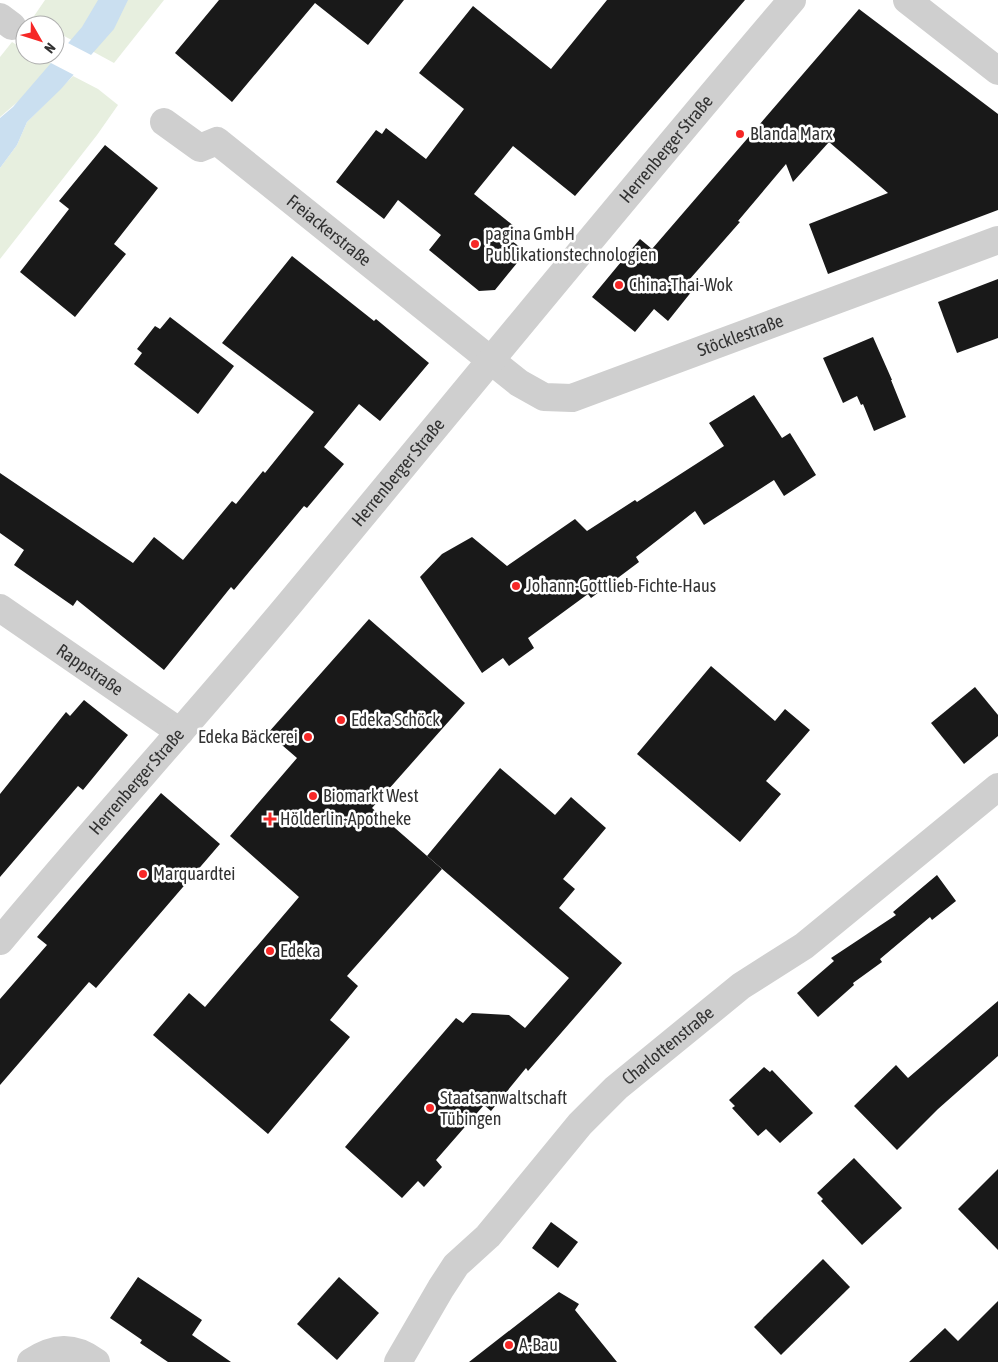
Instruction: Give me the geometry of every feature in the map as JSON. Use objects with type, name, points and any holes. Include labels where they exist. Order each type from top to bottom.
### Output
[{"type":"street","name":"Herrenberger Straße","points":[[0,941],[290,603],[491,359],[792,0]]},
{"type":"street","points":[[907,0],[998,71]]},
{"type":"street","name":"Freiackerstraße","points":[[164,122],[200,148],[217,140],[491,359]]},
{"type":"street","name":"Stöcklestraße","points":[[491,359],[519,383],[544,397],[572,398],[998,240]]},
{"type":"street","name":"Rappstraße","points":[[0,608],[180,732]]},
{"type":"street","name":"Charlottenstraße","points":[[398,1362],[456,1265],[488,1236],[580,1124],[616,1088],[742,986],[804,946],[998,787]]},
{"type":"street","points":[[30,1362],[43,1354],[65,1348],[90,1357],[96,1362]]},
{"type":"green space","points":[[45,0],[164,0],[114,63],[65,36],[65,15],[35,15]]},
{"type":"green space","points":[[12,42],[15,44],[15,65],[51,65],[28,93],[0,117],[0,57]]},
{"type":"green space","points":[[73,76],[98,89],[118,105],[97,135],[0,259],[0,168],[17,145],[27,122]]},
{"type":"water","points":[[98,0],[128,0],[114,29],[61,89],[27,122],[17,145],[0,168],[0,118],[13,107],[49,65],[65,65],[65,47],[82,27]]},
{"type":"pier","points":[[65,43],[93,56],[76,76],[55,65],[65,65]]},
{"type":"building","points":[[219,0],[404,0],[368,45],[315,3],[232,102],[175,53]]},
{"type":"building","points":[[607,0],[745,0],[575,196],[513,146],[474,194],[515,227],[507,237],[526,252],[495,290],[479,291],[429,250],[441,235],[398,200],[384,219],[336,182],[376,130],[382,134],[386,128],[426,159],[464,109],[419,73],[473,6],[551,69]]},
{"type":"building","points":[[859,9],[998,114],[998,210],[828,274],[809,224],[888,193],[829,142],[793,182],[786,164],[738,221],[740,222],[689,280],[696,286],[668,321],[654,309],[635,332],[592,297],[640,239],[652,249]]},
{"type":"building","points":[[105,145],[158,188],[114,244],[126,254],[75,317],[20,272],[69,209],[59,201]]},
{"type":"building","points":[[292,256],[374,321],[376,319],[429,363],[380,421],[359,404],[324,447],[344,464],[307,508],[304,506],[234,590],[231,587],[164,670],[77,600],[73,606],[14,565],[24,550],[0,533],[0,473],[133,563],[154,537],[183,560],[232,501],[236,504],[263,471],[265,473],[314,412],[222,343]]},
{"type":"building","points":[[998,279],[998,338],[957,353],[938,302]]},
{"type":"building","points":[[170,317],[234,366],[198,414],[134,364],[142,353],[137,349],[155,326],[160,329]]},
{"type":"building","points":[[873,337],[906,417],[874,431],[863,404],[861,405],[857,396],[843,403],[823,358]]},
{"type":"building","name":"Johann-Gottlieb-Fichte-Haus","points":[[754,395],[782,438],[790,433],[816,475],[784,496],[774,480],[704,525],[695,511],[636,557],[639,562],[591,598],[588,594],[528,638],[534,648],[509,666],[503,658],[482,673],[420,577],[442,554],[472,537],[507,566],[575,519],[587,531],[635,500],[637,502],[724,446],[709,423]]},
{"type":"building","points":[[369,619],[465,703],[372,808],[442,869],[347,976],[358,986],[330,1020],[350,1037],[268,1134],[153,1035],[189,993],[205,1007],[299,897],[230,836],[297,758],[268,733]]},
{"type":"building","points":[[711,666],[775,721],[785,709],[810,730],[766,781],[781,794],[740,842],[637,754]]},
{"type":"building","points":[[975,687],[998,715],[998,736],[964,764],[931,723]]},
{"type":"building","points":[[84,700],[128,735],[83,790],[78,786],[0,877],[0,794],[66,712],[70,716]]},
{"type":"building","points":[[500,768],[555,815],[571,797],[606,828],[563,879],[575,889],[559,908],[622,963],[528,1071],[526,1068],[491,1111],[484,1105],[436,1160],[442,1167],[424,1187],[418,1181],[402,1198],[345,1147],[456,1018],[463,1023],[472,1013],[509,1015],[525,1028],[569,978],[427,856]]},
{"type":"building","name":"Marquardtei","points":[[161,793],[220,844],[96,988],[89,982],[0,1085],[0,999],[47,945],[37,937]]},
{"type":"building","points":[[937,875],[956,901],[932,920],[930,917],[880,959],[882,962],[853,983],[854,985],[818,1017],[797,993],[834,961],[831,958],[896,915],[893,912]]},
{"type":"building","points":[[998,1001],[998,1056],[938,1109],[897,1150],[854,1106],[896,1065],[908,1078]]},
{"type":"building","points":[[764,1067],[770,1072],[772,1070],[813,1113],[780,1143],[766,1129],[758,1136],[732,1108],[735,1106],[729,1100]]},
{"type":"building","points":[[854,1158],[902,1208],[862,1245],[821,1201],[823,1199],[817,1193]]},
{"type":"building","points":[[998,1169],[998,1250],[958,1209]]},
{"type":"building","points":[[551,1222],[578,1242],[558,1268],[532,1248]]},
{"type":"building","points":[[823,1259],[850,1287],[781,1355],[754,1327]]},
{"type":"building","points":[[138,1277],[202,1320],[192,1335],[231,1362],[168,1362],[140,1343],[142,1340],[110,1318]]},
{"type":"building","points":[[339,1277],[379,1313],[337,1360],[297,1324]]},
{"type":"building","points":[[559,1292],[579,1304],[575,1310],[617,1362],[469,1362]]},
{"type":"building","points":[[998,1301],[998,1362],[909,1362],[945,1328],[958,1341]]},
{"type":"place","name":"Blanda Marx","points":[[740,134]]},
{"type":"place","name":"pagina GmbH Publikationstechnologien","points":[[475,244]]},
{"type":"place","name":"China-Thai-Wok","points":[[619,285]]},
{"type":"place","name":"Johann-Gottlieb-Fichte-Haus","points":[[516,586]]},
{"type":"place","name":"Edeka Schöck","points":[[341,720]]},
{"type":"place","name":"Edeka Bäckerei","points":[[308,737]]},
{"type":"place","name":"Biomarkt West","points":[[313,796]]},
{"type":"place","name":"Hölderlin-Apotheke","points":[[270,819]]},
{"type":"place","name":"Marquardtei","points":[[143,874]]},
{"type":"place","name":"Edeka","points":[[270,951]]},
{"type":"place","name":"Staatsanwaltschaft Tübingen","points":[[430,1108]]},
{"type":"place","name":"A-Bau","points":[[509,1345]]}]
